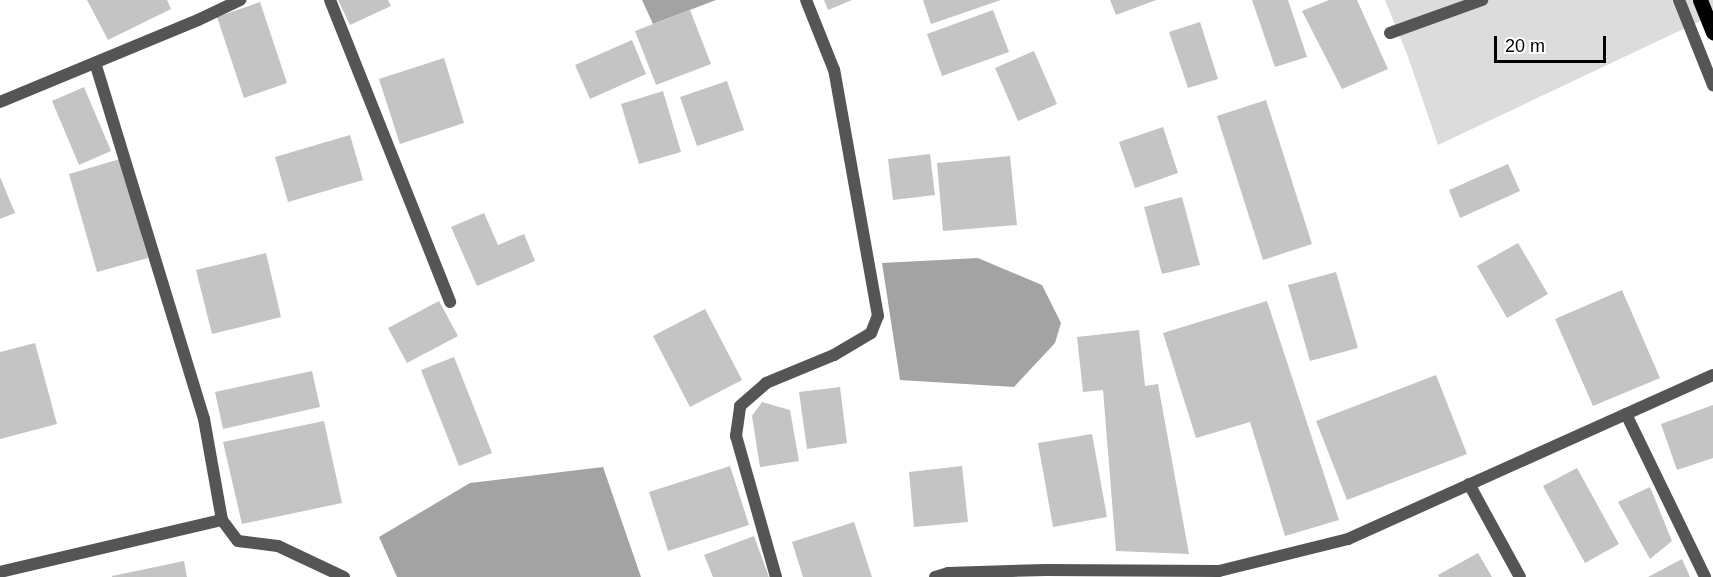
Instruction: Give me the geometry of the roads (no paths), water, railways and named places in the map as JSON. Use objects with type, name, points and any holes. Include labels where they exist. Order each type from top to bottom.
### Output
[{"type":"main road","points":[[1700,0],[1713,32]]},
{"type":"street","points":[[0,102],[198,20],[240,0]]},
{"type":"street","points":[[330,0],[450,302]]},
{"type":"street","points":[[776,577],[736,436],[740,406],[766,383],[834,355],[871,333],[878,316],[834,70],[806,0]]},
{"type":"street","points":[[1389,33],[1482,0]]},
{"type":"street","points":[[1680,0],[1713,85]]},
{"type":"street","points":[[94,63],[204,419],[222,520],[238,541],[278,546],[344,577]]},
{"type":"street","points":[[935,577],[948,573],[1046,570],[1192,574],[1219,571],[1348,539],[1713,375]]},
{"type":"street","points":[[1626,414],[1705,577]]},
{"type":"street","points":[[1469,484],[1521,577]]},
{"type":"street","points":[[7,573],[222,520]]}]
